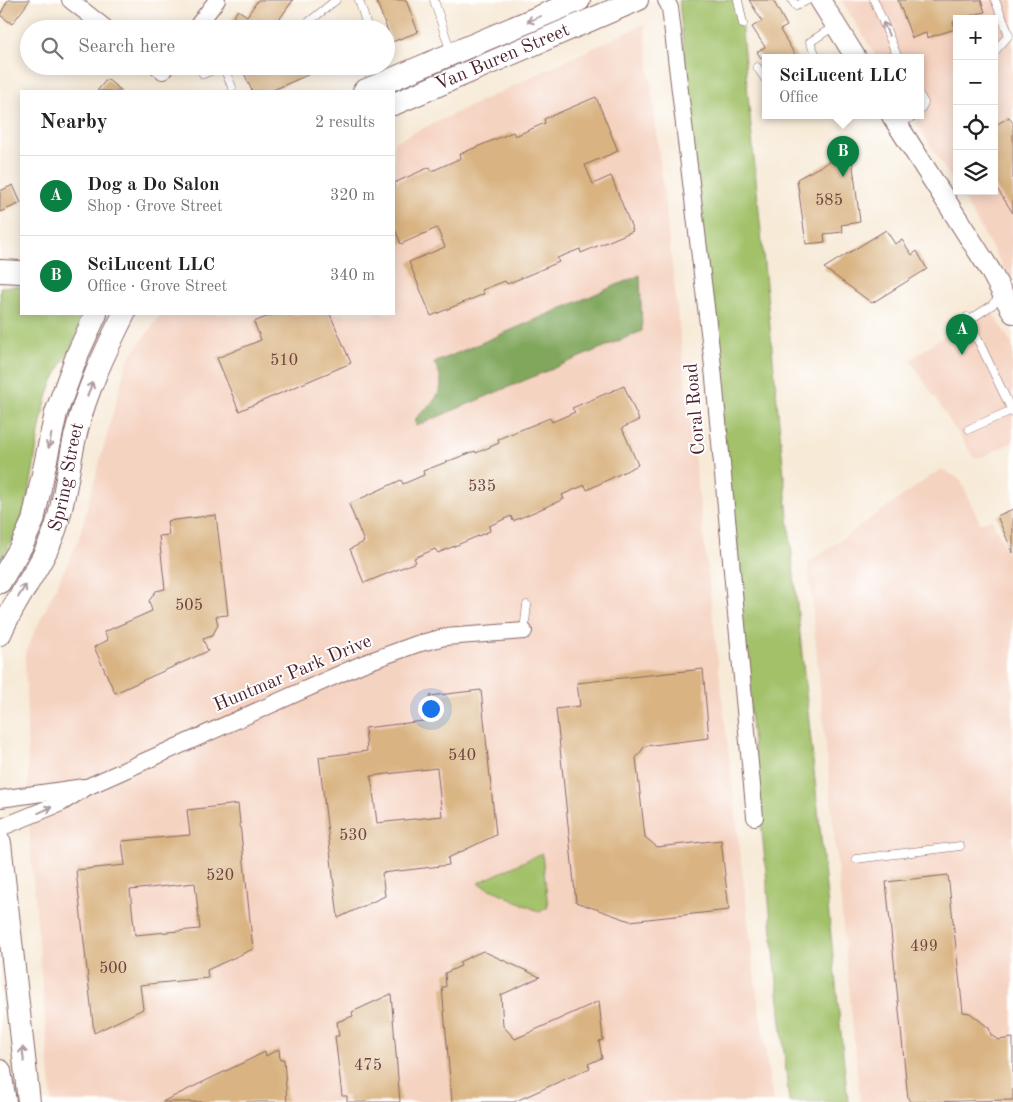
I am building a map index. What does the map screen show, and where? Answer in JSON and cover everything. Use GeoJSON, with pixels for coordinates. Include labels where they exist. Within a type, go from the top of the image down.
{"type":"FeatureCollection","features":[{"type":"Feature","properties":{"kind":"main road","name":"Van Buren Street"},"geometry":{"type":"LineString","coordinates":[[395,103],[457,65],[579,0]]}},
{"type":"Feature","properties":{"kind":"main road","name":"Van Buren Street"},"geometry":{"type":"LineString","coordinates":[[368,90],[457,65],[637,0]]}},
{"type":"Feature","properties":{"kind":"main road"},"geometry":{"type":"LineString","coordinates":[[0,272],[20,272]]}},
{"type":"Feature","properties":{"kind":"main road","name":"Spring Street"},"geometry":{"type":"LineString","coordinates":[[0,582],[34,521],[56,413],[74,362],[96,315]]}},
{"type":"Feature","properties":{"kind":"main road","name":"Spring Street"},"geometry":{"type":"LineString","coordinates":[[1,627],[39,564],[54,532],[62,507],[75,435],[83,406],[99,365],[124,315]]}},
{"type":"Feature","properties":{"kind":"main road"},"geometry":{"type":"LineString","coordinates":[[0,843],[29,1102]]}},
{"type":"Feature","properties":{"kind":"main road"},"geometry":{"type":"LineString","coordinates":[[0,1071],[5,1102]]}},
{"type":"Feature","properties":{"kind":"street"},"geometry":{"type":"LineString","coordinates":[[70,0],[96,20]]}},
{"type":"Feature","properties":{"kind":"street"},"geometry":{"type":"LineString","coordinates":[[202,20],[217,0]]}},
{"type":"Feature","properties":{"kind":"street","name":"Coral Road"},"geometry":{"type":"LineString","coordinates":[[666,0],[670,8],[710,339],[755,817]]}},
{"type":"Feature","properties":{"kind":"street"},"geometry":{"type":"LineString","coordinates":[[820,0],[854,54]]}},
{"type":"Feature","properties":{"kind":"street"},"geometry":{"type":"LineString","coordinates":[[901,119],[990,270],[1008,290],[1013,313]]}},
{"type":"Feature","properties":{"kind":"street","name":"Huntmar Park Drive"},"geometry":{"type":"LineString","coordinates":[[0,828],[12,825],[61,803],[87,787],[362,664],[417,644],[446,637],[524,631]]}},
{"type":"Feature","properties":{"kind":"street","name":"Huntmar Park Drive"},"geometry":{"type":"LineString","coordinates":[[0,799],[87,787]]}},
{"type":"Feature","properties":{"kind":"lane"},"geometry":{"type":"LineString","coordinates":[[311,20],[336,0]]}},
{"type":"Feature","properties":{"kind":"lane"},"geometry":{"type":"LineString","coordinates":[[358,0],[365,20]]}},
{"type":"Feature","properties":{"kind":"lane"},"geometry":{"type":"LineString","coordinates":[[434,0],[457,65]]}},
{"type":"Feature","properties":{"kind":"lane"},"geometry":{"type":"LineString","coordinates":[[738,0],[743,24]]}},
{"type":"Feature","properties":{"kind":"lane"},"geometry":{"type":"LineString","coordinates":[[792,0],[796,6],[808,0]]}},
{"type":"Feature","properties":{"kind":"lane"},"geometry":{"type":"LineString","coordinates":[[874,0],[896,54]]}},
{"type":"Feature","properties":{"kind":"lane"},"geometry":{"type":"LineString","coordinates":[[995,0],[1009,35],[998,47]]}},
{"type":"Feature","properties":{"kind":"lane"},"geometry":{"type":"LineString","coordinates":[[815,54],[810,42],[836,26]]}},
{"type":"Feature","properties":{"kind":"lane"},"geometry":{"type":"LineString","coordinates":[[757,67],[762,74]]}},
{"type":"Feature","properties":{"kind":"lane"},"geometry":{"type":"LineString","coordinates":[[227,75],[232,87]]}},
{"type":"Feature","properties":{"kind":"lane"},"geometry":{"type":"LineString","coordinates":[[969,430],[1012,411],[967,319],[992,304],[1008,290]]}},
{"type":"Feature","properties":{"kind":"lane"},"geometry":{"type":"LineString","coordinates":[[524,631],[527,605]]}},
{"type":"Feature","properties":{"kind":"lane"},"geometry":{"type":"LineString","coordinates":[[856,858],[960,846]]}},
{"type":"Feature","properties":{"kind":"shaded area"},"geometry":{"type":"Polygon","coordinates":[[[841,0],[1013,0],[1013,284],[961,195],[998,195],[998,15],[953,15],[953,182],[914,119],[924,119],[924,54],[875,54],[841,0]]]}},
{"type":"Feature","properties":{"kind":"shaded area"},"geometry":{"type":"Polygon","coordinates":[[[644,24],[755,979],[773,1102],[52,1102],[30,842],[25,652],[78,541],[127,361],[160,315],[395,315],[395,142],[644,24]]]}},
{"type":"Feature","properties":{"kind":"shaded area"},"geometry":{"type":"Polygon","coordinates":[[[988,305],[1013,346],[1013,442],[984,456],[974,458],[910,360],[988,305]]]}},
{"type":"Feature","properties":{"kind":"shaded area"},"geometry":{"type":"Polygon","coordinates":[[[941,469],[960,479],[980,523],[992,519],[1013,564],[1013,1102],[860,1102],[808,563],[941,469]]]}},
{"type":"Feature","properties":{"kind":"green space"},"geometry":{"type":"Polygon","coordinates":[[[679,0],[739,0],[788,517],[848,1102],[789,1102],[679,0]]]}},
{"type":"Feature","properties":{"kind":"green space"},"geometry":{"type":"Polygon","coordinates":[[[640,275],[642,331],[416,426],[416,418],[434,400],[441,388],[439,372],[434,363],[640,275]]]}},
{"type":"Feature","properties":{"kind":"green space"},"geometry":{"type":"Polygon","coordinates":[[[20,286],[20,315],[80,315],[80,322],[50,388],[43,411],[28,497],[22,518],[13,539],[0,560],[0,287],[20,286]]]}},
{"type":"Feature","properties":{"kind":"green space"},"geometry":{"type":"Polygon","coordinates":[[[542,853],[548,907],[540,912],[478,883],[542,853]]]}},
{"type":"Feature","properties":{"kind":"building"},"geometry":{"type":"Polygon","coordinates":[[[8,0],[30,0],[12,24],[0,15],[8,0]]]}},
{"type":"Feature","properties":{"kind":"building"},"geometry":{"type":"Polygon","coordinates":[[[258,0],[293,0],[279,20],[267,18],[266,20],[232,20],[238,10],[247,16],[258,0]]]}},
{"type":"Feature","properties":{"kind":"building"},"geometry":{"type":"Polygon","coordinates":[[[376,0],[406,0],[418,32],[395,41],[395,20],[384,20],[376,0]]]}},
{"type":"Feature","properties":{"kind":"building"},"geometry":{"type":"Polygon","coordinates":[[[749,0],[773,0],[787,26],[780,30],[795,54],[762,54],[761,58],[757,52],[765,47],[752,27],[762,21],[749,0]]]}},
{"type":"Feature","properties":{"kind":"building"},"geometry":{"type":"Polygon","coordinates":[[[898,0],[981,0],[985,12],[973,15],[953,15],[953,30],[927,38],[926,33],[912,38],[898,0]]]}},
{"type":"Feature","properties":{"kind":"building"},"geometry":{"type":"Polygon","coordinates":[[[245,75],[307,75],[273,90],[252,90],[245,75]]]}},
{"type":"Feature","properties":{"kind":"building"},"geometry":{"type":"Polygon","coordinates":[[[107,79],[121,90],[98,90],[107,79]]]}},
{"type":"Feature","properties":{"kind":"building"},"geometry":{"type":"Polygon","coordinates":[[[596,97],[618,151],[585,165],[593,184],[611,176],[633,231],[581,253],[580,249],[557,258],[559,262],[507,284],[505,281],[482,290],[484,294],[431,316],[409,262],[445,247],[437,228],[401,244],[395,229],[395,183],[430,167],[432,171],[461,158],[460,154],[513,132],[515,136],[545,123],[544,119],[596,97]]]}},
{"type":"Feature","properties":{"kind":"building"},"geometry":{"type":"Polygon","coordinates":[[[1009,117],[1013,123],[1013,213],[998,190],[998,124],[1009,117]]]}},
{"type":"Feature","properties":{"kind":"building"},"geometry":{"type":"Polygon","coordinates":[[[851,150],[860,222],[841,225],[843,232],[824,234],[825,242],[806,244],[797,179],[851,150]]]}},
{"type":"Feature","properties":{"kind":"building"},"geometry":{"type":"Polygon","coordinates":[[[13,185],[20,203],[0,212],[0,191],[13,185]]]}},
{"type":"Feature","properties":{"kind":"building"},"geometry":{"type":"Polygon","coordinates":[[[886,230],[895,244],[902,240],[912,255],[917,251],[927,269],[872,303],[824,268],[886,230]]]}},
{"type":"Feature","properties":{"kind":"building"},"geometry":{"type":"Polygon","coordinates":[[[272,315],[330,315],[351,363],[239,411],[217,358],[261,340],[254,322],[272,315]]]}},
{"type":"Feature","properties":{"kind":"building"},"geometry":{"type":"Polygon","coordinates":[[[624,386],[639,420],[622,428],[638,465],[587,490],[585,485],[562,495],[564,499],[513,521],[511,516],[489,526],[490,531],[438,553],[435,549],[414,558],[416,562],[364,583],[350,549],[364,542],[349,504],[401,480],[403,484],[424,475],[423,471],[499,443],[498,439],[550,418],[552,422],[575,412],[572,408],[624,386]]]}},
{"type":"Feature","properties":{"kind":"building"},"geometry":{"type":"Polygon","coordinates":[[[1013,509],[1013,553],[997,516],[1013,509]]]}},
{"type":"Feature","properties":{"kind":"building"},"geometry":{"type":"Polygon","coordinates":[[[216,515],[228,615],[216,616],[218,625],[212,636],[203,639],[208,651],[115,693],[94,647],[108,640],[104,632],[152,611],[149,601],[156,591],[165,589],[159,536],[169,535],[167,521],[216,515]]]}},
{"type":"Feature","properties":{"kind":"building"},"geometry":{"type":"Polygon","coordinates":[[[703,669],[709,738],[645,746],[636,758],[645,837],[657,847],[721,840],[729,910],[630,921],[576,902],[556,709],[580,706],[577,683],[703,669]]]}},
{"type":"Feature","properties":{"kind":"building"},"geometry":{"type":"Polygon","coordinates":[[[481,690],[496,835],[448,858],[449,865],[382,873],[385,896],[338,918],[319,757],[367,751],[365,728],[432,720],[430,696],[481,690]],[[437,768],[371,776],[377,823],[442,816],[437,768]]]}},
{"type":"Feature","properties":{"kind":"building"},"geometry":{"type":"Polygon","coordinates":[[[238,804],[253,949],[207,970],[208,978],[140,985],[143,1009],[94,1033],[76,870],[125,865],[122,841],[190,835],[187,810],[238,804]],[[195,883],[130,890],[135,935],[200,929],[195,883]]]}},
{"type":"Feature","properties":{"kind":"building"},"geometry":{"type":"Polygon","coordinates":[[[948,875],[963,1012],[970,1013],[989,1028],[991,1035],[998,1040],[1013,1038],[1013,1100],[911,1102],[908,1099],[886,882],[948,875]]]}},
{"type":"Feature","properties":{"kind":"building"},"geometry":{"type":"Polygon","coordinates":[[[483,951],[540,977],[501,995],[503,1026],[515,1039],[599,1001],[603,1040],[599,1041],[602,1058],[588,1064],[590,1068],[514,1102],[452,1102],[442,987],[446,987],[445,973],[461,966],[459,962],[483,951]]]}},
{"type":"Feature","properties":{"kind":"building"},"geometry":{"type":"Polygon","coordinates":[[[391,994],[400,1102],[347,1102],[347,1096],[342,1096],[335,1036],[339,1036],[337,1022],[353,1016],[352,1012],[391,994]]]}},
{"type":"Feature","properties":{"kind":"building"},"geometry":{"type":"Polygon","coordinates":[[[279,1049],[280,1060],[284,1059],[287,1102],[162,1102],[265,1052],[266,1056],[279,1049]]]}},
{"type":"Feature","properties":{"kind":"place","name":"SciLucent LLC"},"geometry":{"type":"Point","coordinates":[843,177]}},
{"type":"Feature","properties":{"kind":"place","name":"Dog a Do Salon"},"geometry":{"type":"Point","coordinates":[962,355]}}]}
